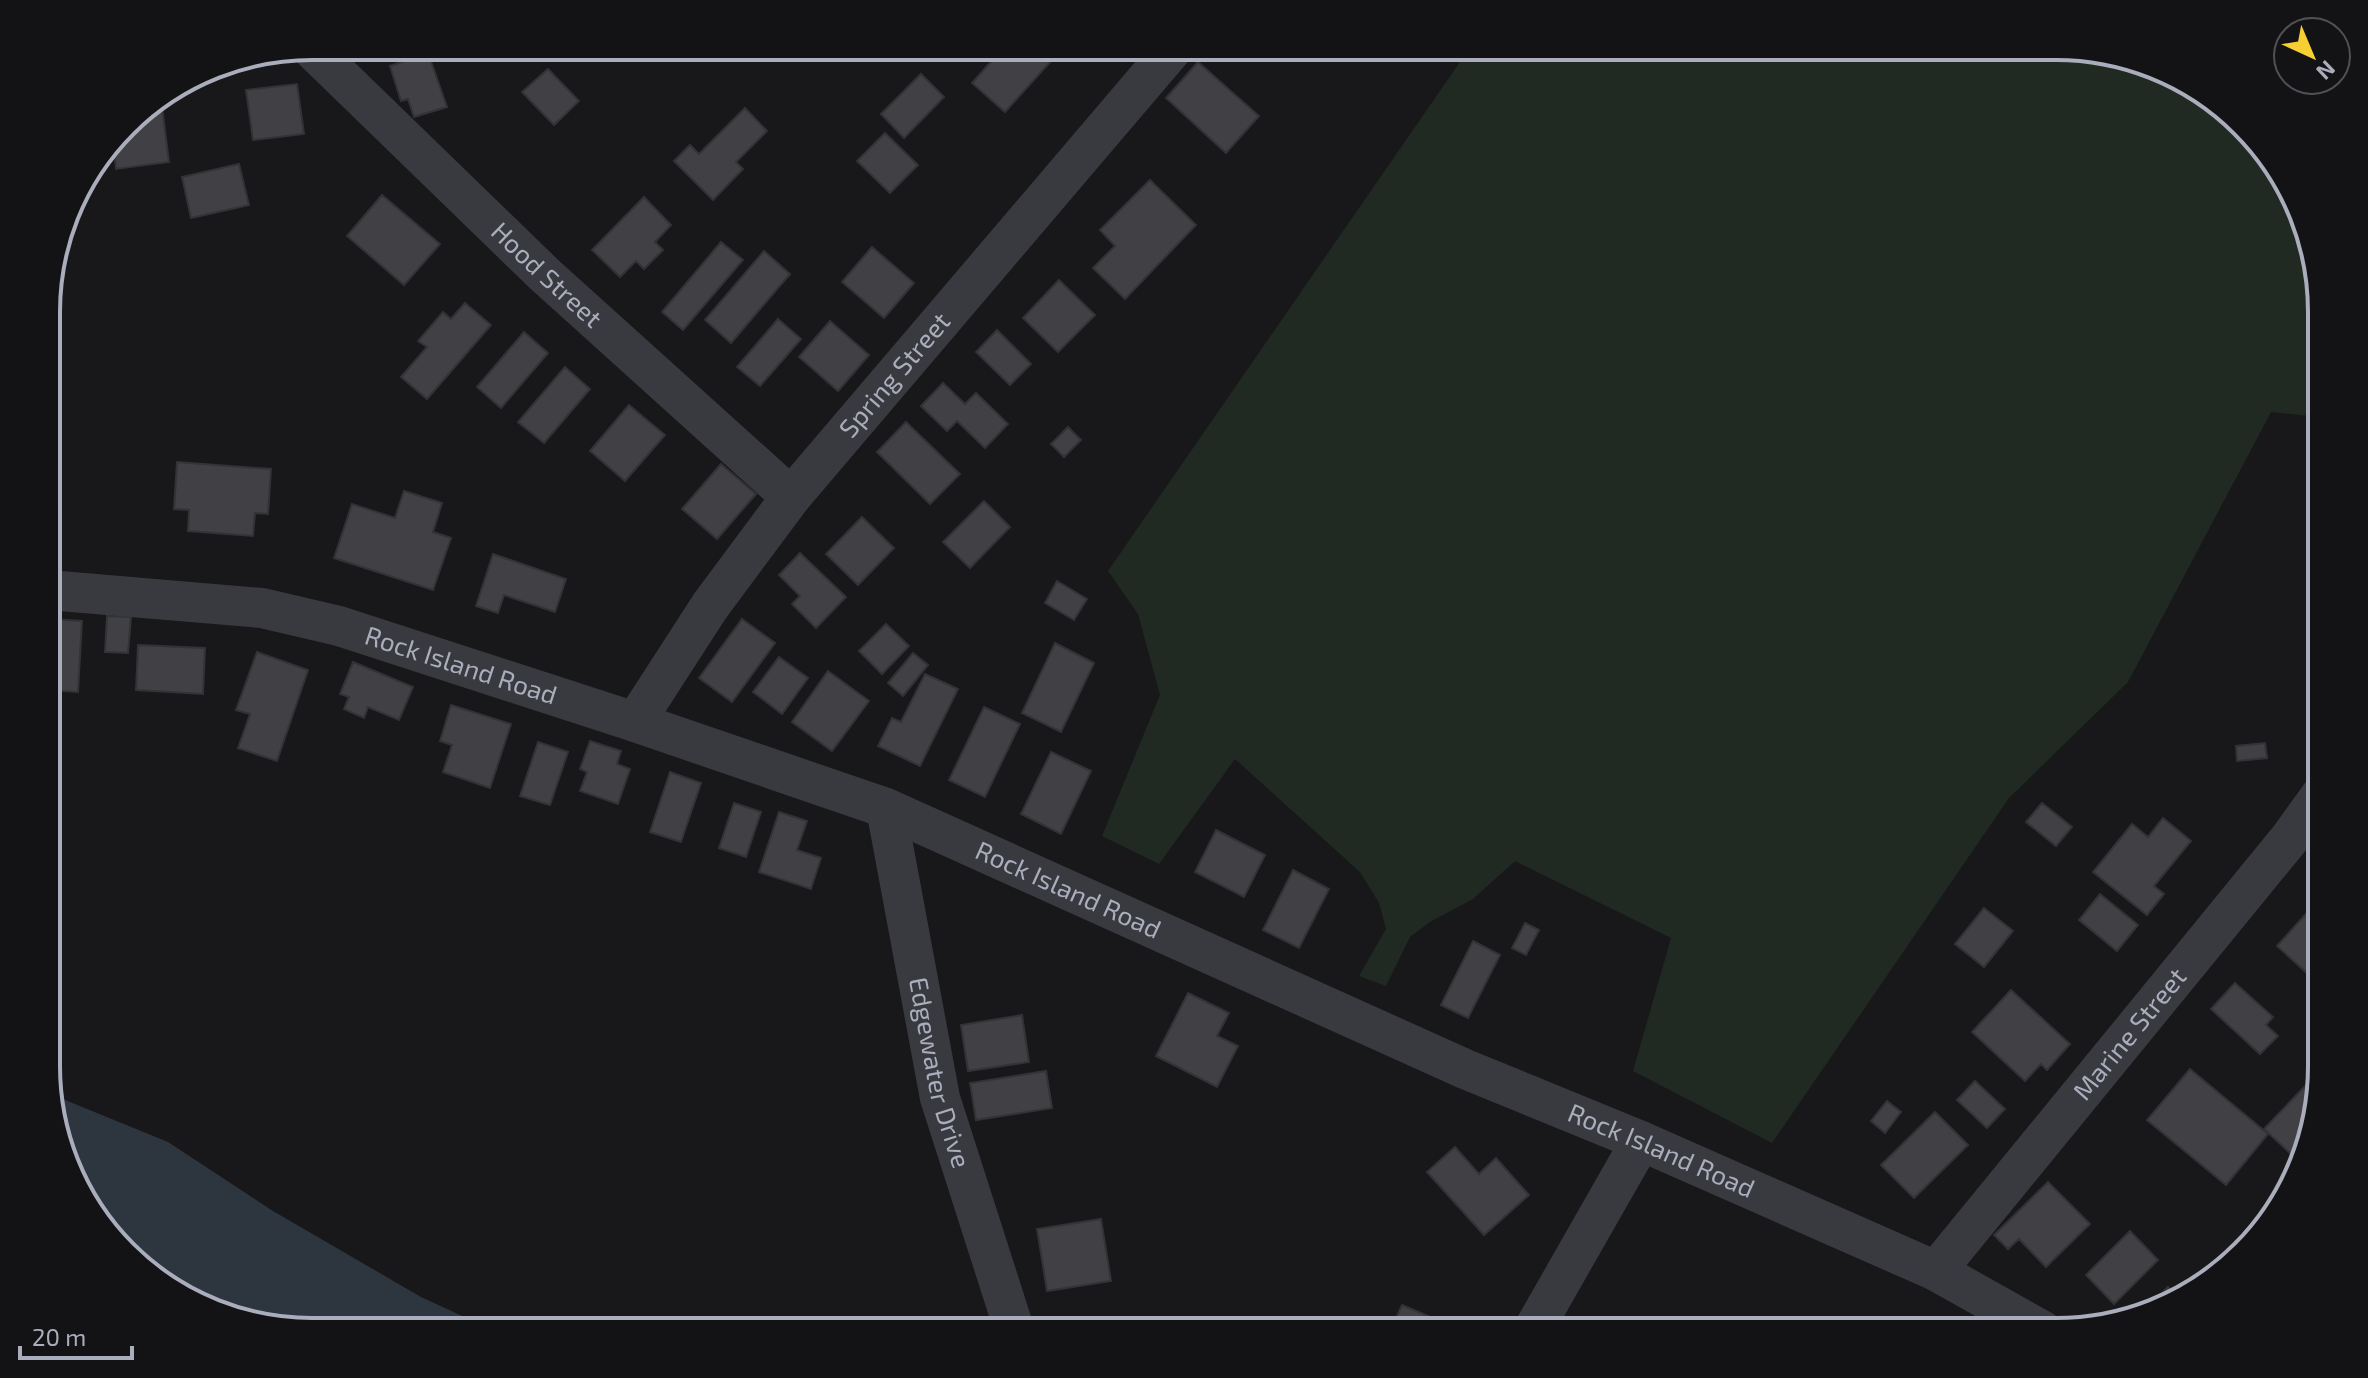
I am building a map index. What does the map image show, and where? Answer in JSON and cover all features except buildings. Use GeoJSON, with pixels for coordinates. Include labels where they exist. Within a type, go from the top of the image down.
{"type":"FeatureCollection","features":[{"type":"Feature","properties":{"kind":"street","name":"Hood Street"},"geometry":{"type":"LineString","coordinates":[[323,60],[544,274],[791,497]]}},
{"type":"Feature","properties":{"kind":"street","name":"Spring Street"},"geometry":{"type":"LineString","coordinates":[[635,722],[710,606],[791,497],[1163,60]]}},
{"type":"Feature","properties":{"kind":"street","name":"Rock Island Road"},"geometry":{"type":"LineString","coordinates":[[60,591],[262,608],[339,626],[886,808],[1465,1069],[1641,1141],[1936,1271],[2018,1317]]}},
{"type":"Feature","properties":{"kind":"street","name":"Edgewater Drive"},"geometry":{"type":"LineString","coordinates":[[886,808],[940,1098],[1010,1318]]}},
{"type":"Feature","properties":{"kind":"street","name":"Marine Street"},"geometry":{"type":"LineString","coordinates":[[1936,1271],[2307,814]]}},
{"type":"Feature","properties":{"kind":"street"},"geometry":{"type":"LineString","coordinates":[[1540,1317],[1641,1141]]}},
{"type":"Feature","properties":{"kind":"shaded area"},"geometry":{"type":"Polygon","coordinates":[[[1461,60],[2089,62],[2153,79],[2210,112],[2246,146],[2266,172],[2295,231],[2307,295],[2307,416],[2271,412],[2128,682],[2009,798],[1772,1143],[1633,1071],[1671,938],[1515,861],[1473,899],[1430,922],[1410,937],[1386,986],[1359,976],[1386,929],[1379,903],[1360,872],[1235,759],[1159,864],[1102,836],[1160,695],[1138,614],[1108,571],[1461,60]]]}},
{"type":"Feature","properties":{"kind":"shaded area"},"geometry":{"type":"Polygon","coordinates":[[[62,1099],[168,1142],[273,1211],[421,1297],[466,1318],[279,1316],[215,1299],[186,1284],[158,1266],[134,1244],[102,1206],[79,1163],[62,1099]]]}}]}
